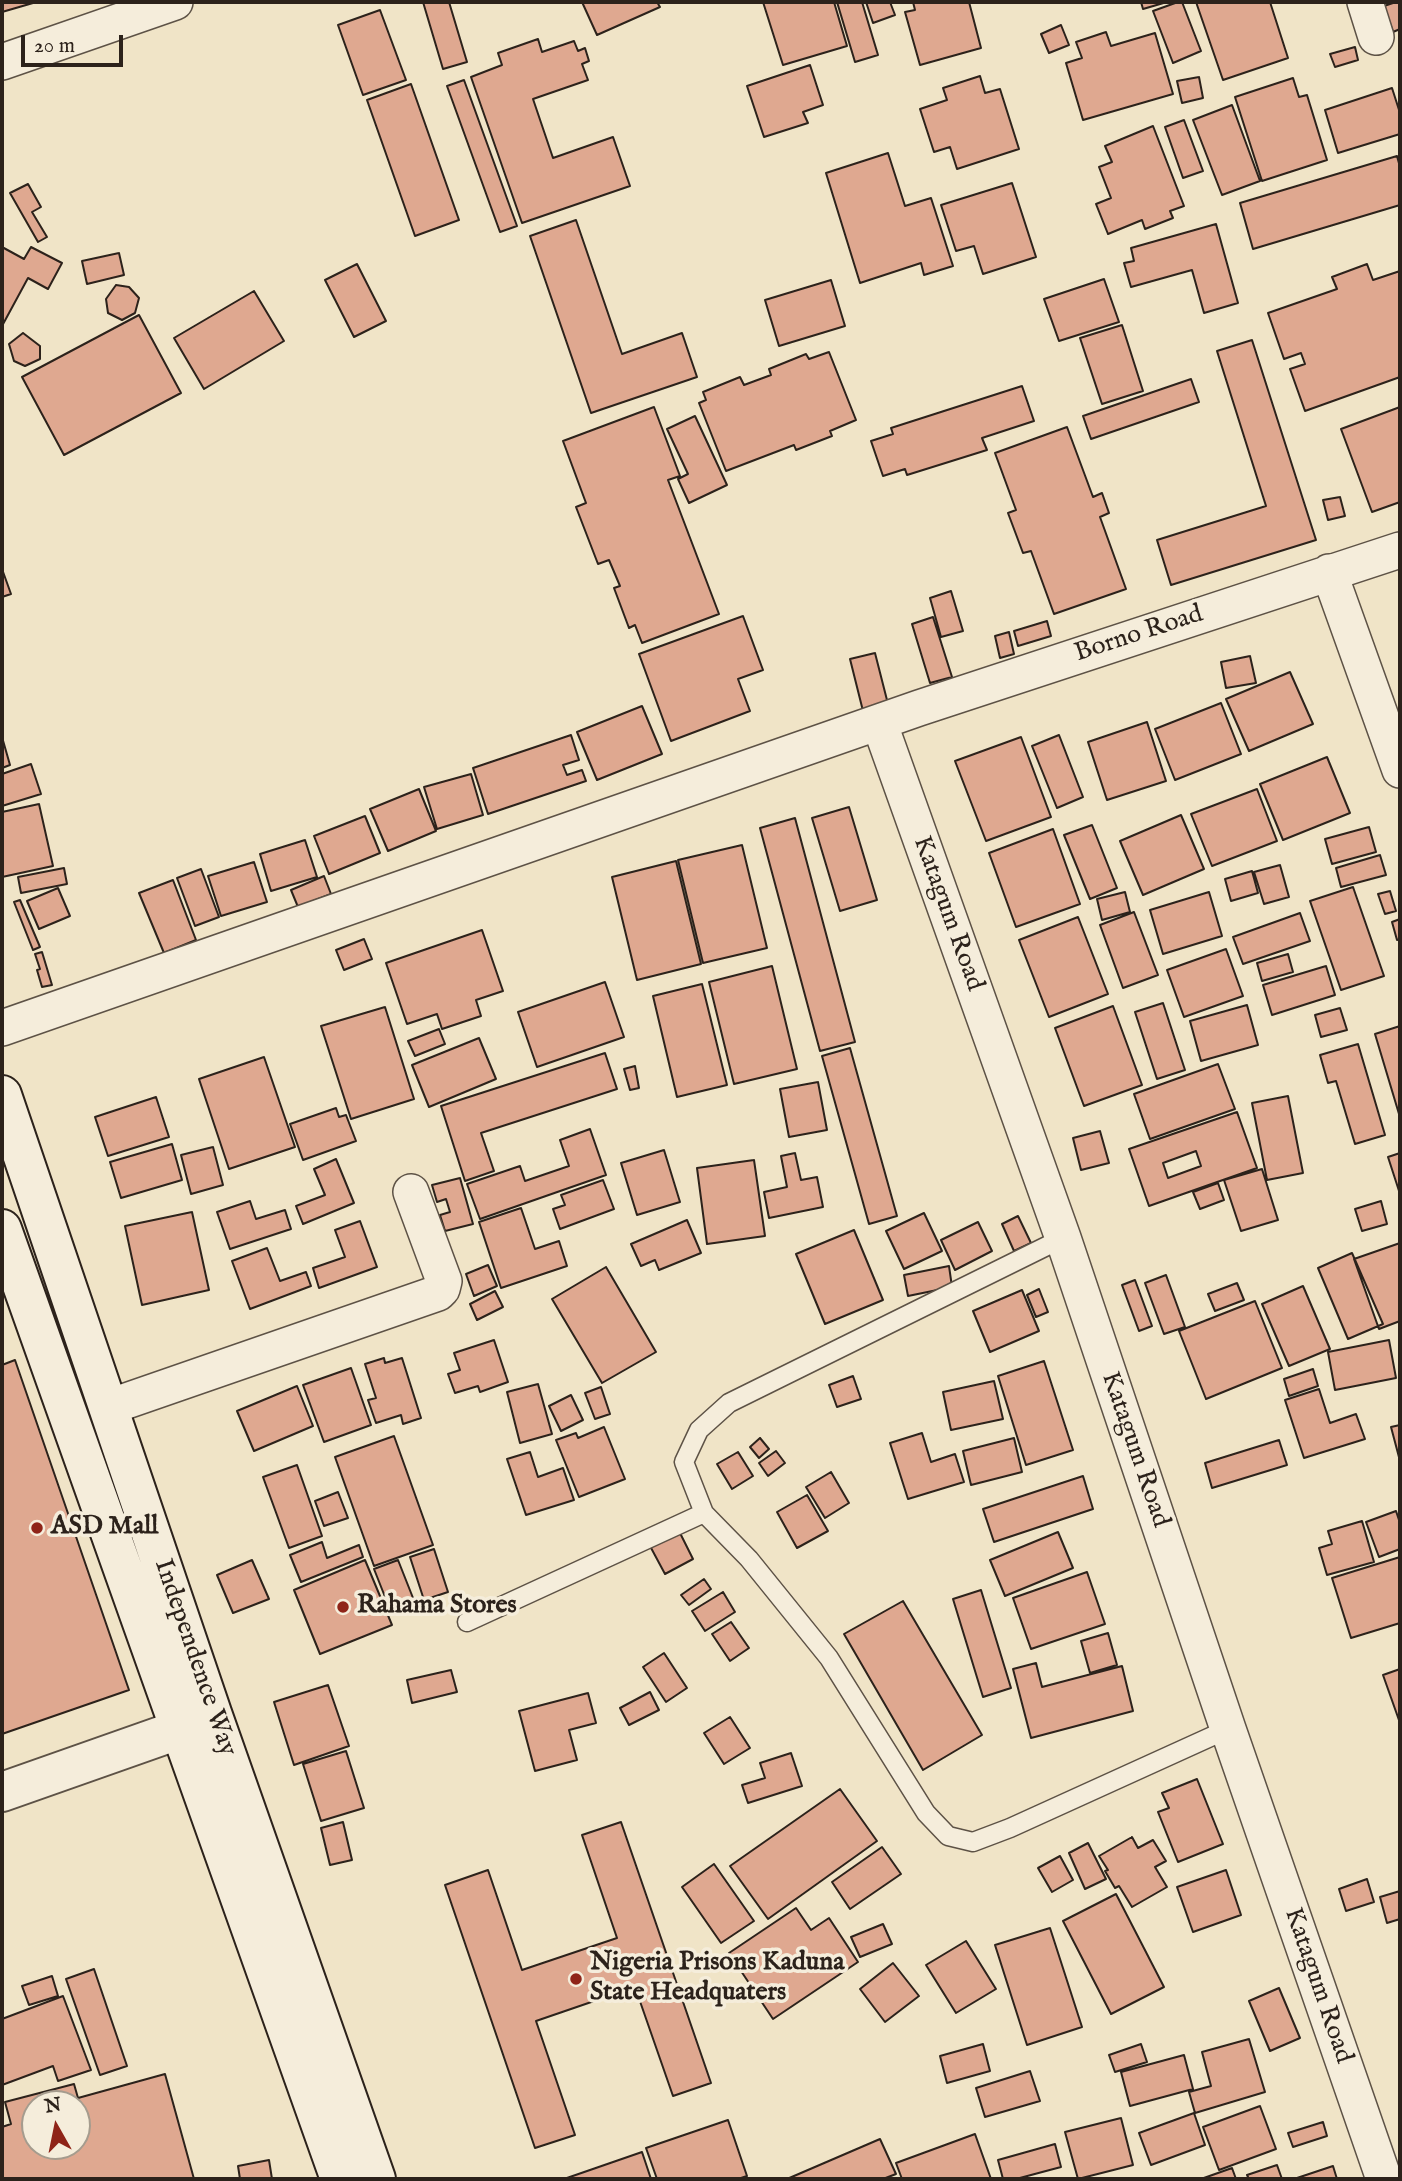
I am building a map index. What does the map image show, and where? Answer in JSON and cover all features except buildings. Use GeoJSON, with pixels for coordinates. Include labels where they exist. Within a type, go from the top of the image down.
{"type":"FeatureCollection","features":[{"type":"Feature","properties":{"kind":"main road","name":"Independence Way"},"geometry":{"type":"LineString","coordinates":[[2,1095],[212,1713],[376,2179]]}},
{"type":"Feature","properties":{"kind":"main road","name":"Independence Way"},"geometry":{"type":"LineString","coordinates":[[2,1229],[178,1730],[340,2179]]}},
{"type":"Feature","properties":{"kind":"main road"},"geometry":{"type":"LineString","coordinates":[[2,1792],[178,1730]]}},
{"type":"Feature","properties":{"kind":"street"},"geometry":{"type":"LineString","coordinates":[[2,62],[175,2]]}},
{"type":"Feature","properties":{"kind":"street"},"geometry":{"type":"LineString","coordinates":[[1365,2],[1376,37]]}},
{"type":"Feature","properties":{"kind":"street","name":"Borno Road"},"geometry":{"type":"LineString","coordinates":[[2,1028],[879,722],[1400,550]]}},
{"type":"Feature","properties":{"kind":"street"},"geometry":{"type":"LineString","coordinates":[[1329,572],[1400,770]]}},
{"type":"Feature","properties":{"kind":"street","name":"Katagum Road"},"geometry":{"type":"LineString","coordinates":[[879,722],[1063,1238],[1228,1729],[1384,2179]]}},
{"type":"Feature","properties":{"kind":"street"},"geometry":{"type":"LineString","coordinates":[[109,1407],[438,1293],[443,1289],[444,1281],[411,1192]]}},
{"type":"Feature","properties":{"kind":"lane"},"geometry":{"type":"LineString","coordinates":[[1063,1238],[729,1403],[699,1430],[684,1462],[704,1513],[749,1559],[829,1658],[926,1812],[948,1836],[973,1842],[1228,1729]]}},
{"type":"Feature","properties":{"kind":"lane"},"geometry":{"type":"LineString","coordinates":[[467,1622],[704,1513]]}},
{"type":"Feature","properties":{"kind":"place","name":"ASD Mall"},"geometry":{"type":"Point","coordinates":[37,1528]}},
{"type":"Feature","properties":{"kind":"place","name":"Rahama Stores"},"geometry":{"type":"Point","coordinates":[343,1607]}},
{"type":"Feature","properties":{"kind":"place","name":"Nigeria Prisons Kaduna State Headquaters"},"geometry":{"type":"Point","coordinates":[576,1979]}}]}
